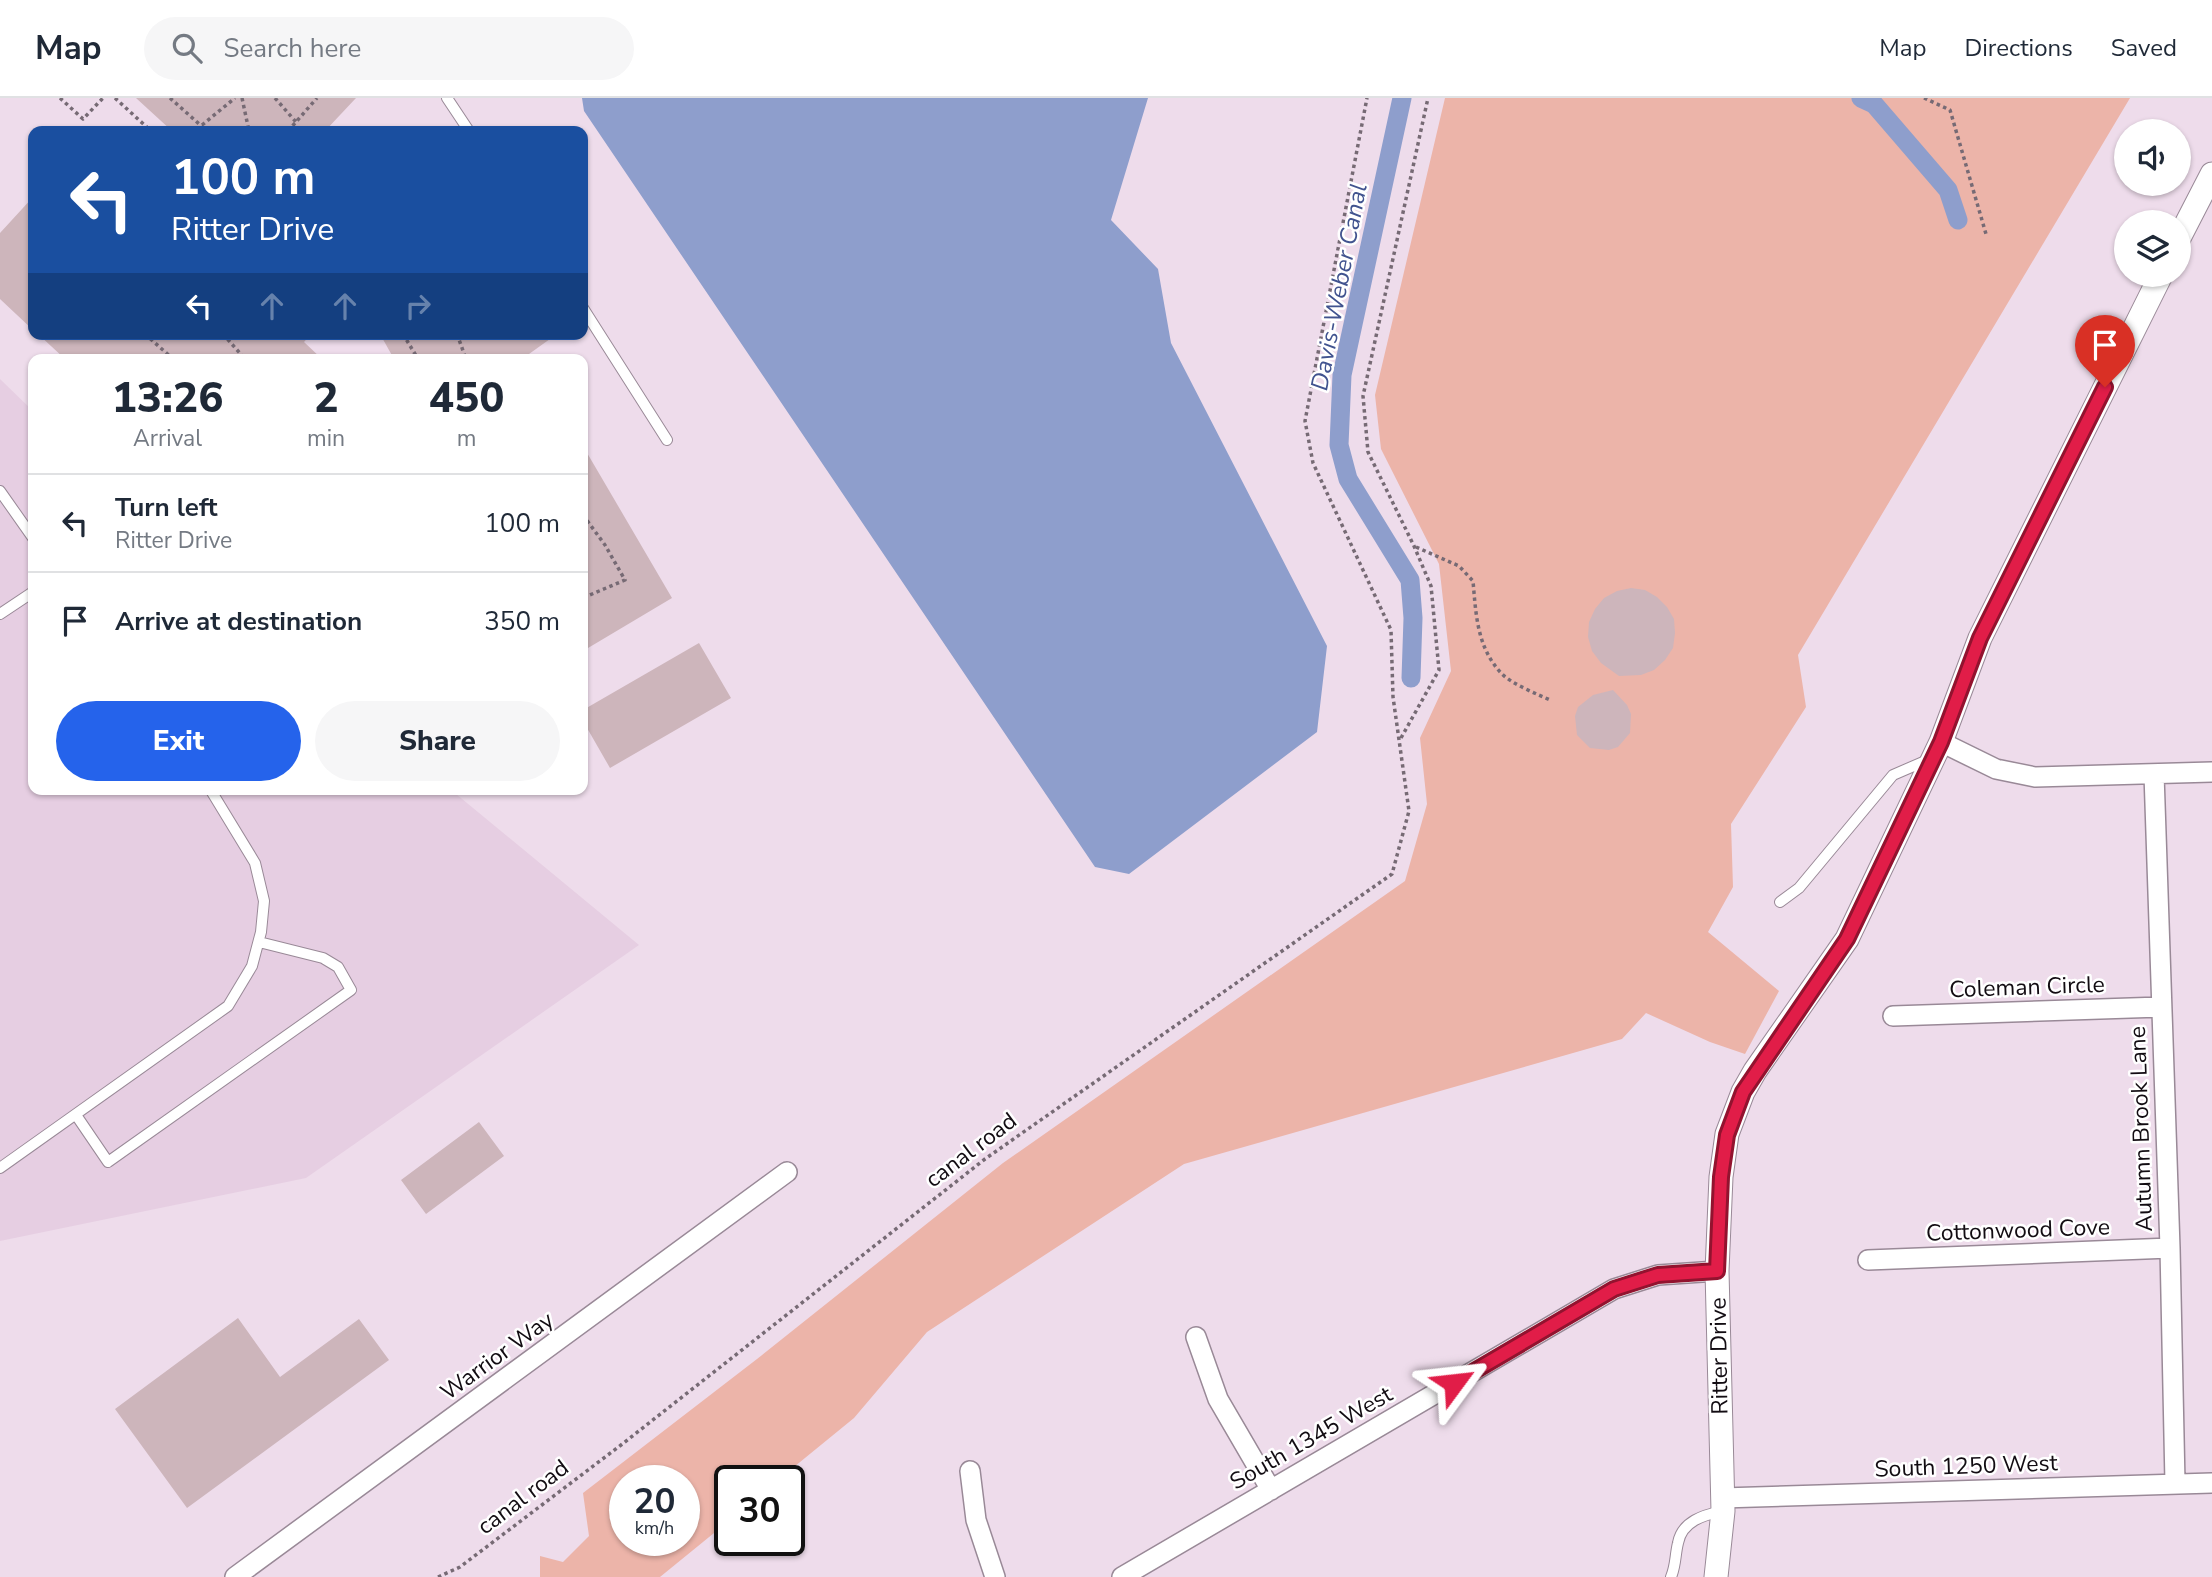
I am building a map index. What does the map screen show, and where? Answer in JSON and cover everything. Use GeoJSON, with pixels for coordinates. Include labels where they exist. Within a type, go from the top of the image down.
{"type":"FeatureCollection","features":[{"type":"Feature","properties":{"kind":"street"},"geometry":{"type":"LineString","coordinates":[[2191,215],[2212,174]]}},
{"type":"Feature","properties":{"kind":"street","name":"Ritter Drive"},"geometry":{"type":"LineString","coordinates":[[1716,1577],[1723,1504],[1717,1271],[1721,1177],[1727,1135],[1743,1092],[1847,939],[1937,750],[1980,638],[2155,287]]}},
{"type":"Feature","properties":{"kind":"street"},"geometry":{"type":"LineString","coordinates":[[1937,750],[1996,769],[2035,777],[2212,772]]}},
{"type":"Feature","properties":{"kind":"street","name":"Autumn Brook Lane"},"geometry":{"type":"LineString","coordinates":[[2154,774],[2175,1483]]}},
{"type":"Feature","properties":{"kind":"street","name":"Coleman Circle"},"geometry":{"type":"LineString","coordinates":[[1893,1016],[2161,1007]]}},
{"type":"Feature","properties":{"kind":"street","name":"Warrior Way"},"geometry":{"type":"LineString","coordinates":[[235,1577],[787,1172]]}},
{"type":"Feature","properties":{"kind":"street","name":"Cottonwood Cove"},"geometry":{"type":"LineString","coordinates":[[1868,1260],[2170,1248]]}},
{"type":"Feature","properties":{"kind":"street","name":"South 1345 West"},"geometry":{"type":"LineString","coordinates":[[1122,1577],[1614,1289],[1658,1275],[1717,1271]]}},
{"type":"Feature","properties":{"kind":"street"},"geometry":{"type":"LineString","coordinates":[[1196,1337],[1218,1399],[1271,1490]]}},
{"type":"Feature","properties":{"kind":"street"},"geometry":{"type":"LineString","coordinates":[[970,1471],[976,1520],[995,1577]]}},
{"type":"Feature","properties":{"kind":"street","name":"South 1250 West"},"geometry":{"type":"LineString","coordinates":[[1723,1504],[2212,1483]]}},
{"type":"Feature","properties":{"kind":"lane"},"geometry":{"type":"LineString","coordinates":[[447,98],[466,126]]}},
{"type":"Feature","properties":{"kind":"lane"},"geometry":{"type":"LineString","coordinates":[[588,316],[667,440]]}},
{"type":"Feature","properties":{"kind":"lane"},"geometry":{"type":"LineString","coordinates":[[0,491],[28,531]]}},
{"type":"Feature","properties":{"kind":"lane"},"geometry":{"type":"LineString","coordinates":[[0,614],[28,595]]}},
{"type":"Feature","properties":{"kind":"lane"},"geometry":{"type":"LineString","coordinates":[[1780,902],[1799,888],[1893,775],[1937,750]]}},
{"type":"Feature","properties":{"kind":"lane"},"geometry":{"type":"LineString","coordinates":[[0,1168],[228,1006],[251,965],[259,942],[264,901],[255,863],[214,795]]}},
{"type":"Feature","properties":{"kind":"lane"},"geometry":{"type":"LineString","coordinates":[[76,1115],[108,1162],[351,990],[338,967],[323,958],[259,942]]}},
{"type":"Feature","properties":{"kind":"lane"},"geometry":{"type":"LineString","coordinates":[[1671,1577],[1675,1567],[1678,1539],[1689,1524],[1723,1504]]}},
{"type":"Feature","properties":{"kind":"path"},"geometry":{"type":"LineString","coordinates":[[60,98],[83,120],[103,98]]}},
{"type":"Feature","properties":{"kind":"path"},"geometry":{"type":"LineString","coordinates":[[115,98],[146,126]]}},
{"type":"Feature","properties":{"kind":"path"},"geometry":{"type":"LineString","coordinates":[[170,98],[201,126],[236,98]]}},
{"type":"Feature","properties":{"kind":"path"},"geometry":{"type":"LineString","coordinates":[[242,98],[248,126]]}},
{"type":"Feature","properties":{"kind":"path"},"geometry":{"type":"LineString","coordinates":[[275,98],[296,122]]}},
{"type":"Feature","properties":{"kind":"path"},"geometry":{"type":"LineString","coordinates":[[292,126],[317,98]]}},
{"type":"Feature","properties":{"kind":"path","name":"canal road"},"geometry":{"type":"LineString","coordinates":[[438,1577],[460,1567],[621,1445],[985,1159],[1392,874],[1409,811],[1393,697],[1391,630],[1313,463],[1305,421],[1367,98]]}},
{"type":"Feature","properties":{"kind":"path"},"geometry":{"type":"LineString","coordinates":[[1400,740],[1439,670],[1431,586],[1368,452],[1363,396],[1428,98]]}},
{"type":"Feature","properties":{"kind":"path"},"geometry":{"type":"LineString","coordinates":[[1924,98],[1950,110],[1986,233]]}},
{"type":"Feature","properties":{"kind":"path"},"geometry":{"type":"LineString","coordinates":[[152,340],[167,354]]}},
{"type":"Feature","properties":{"kind":"path"},"geometry":{"type":"LineString","coordinates":[[228,340],[241,354]]}},
{"type":"Feature","properties":{"kind":"path"},"geometry":{"type":"LineString","coordinates":[[588,522],[625,580],[588,595]]}},
{"type":"Feature","properties":{"kind":"path"},"geometry":{"type":"LineString","coordinates":[[1414,546],[1459,566],[1474,581],[1476,622],[1485,648],[1503,676],[1550,700]]}},
{"type":"Feature","properties":{"kind":"shaded area"},"geometry":{"type":"Polygon","coordinates":[[[1445,98],[2130,98],[2117,119],[2114,119],[2114,125],[1798,655],[1806,707],[1731,824],[1733,887],[1708,932],[1779,991],[1745,1054],[1710,1042],[1646,1013],[1622,1039],[1184,1164],[927,1332],[854,1418],[796,1465],[714,1465],[714,1533],[700,1544],[700,1465],[619,1465],[1003,1163],[1405,881],[1427,804],[1420,738],[1451,671],[1439,564],[1381,449],[1375,395],[1445,98]]]}},
{"type":"Feature","properties":{"kind":"shaded area"},"geometry":{"type":"Polygon","coordinates":[[[0,379],[28,406],[28,795],[457,795],[639,945],[306,1178],[0,1241],[0,379]]]}},
{"type":"Feature","properties":{"kind":"shaded area"},"geometry":{"type":"Polygon","coordinates":[[[609,1473],[609,1556],[686,1556],[660,1577],[540,1577],[540,1556],[563,1562],[589,1536],[583,1493],[609,1473]]]}},
{"type":"Feature","properties":{"kind":"water"},"geometry":{"type":"Polygon","coordinates":[[[582,98],[1148,98],[1111,220],[1158,269],[1171,343],[1327,646],[1317,732],[1129,874],[1095,867],[584,111],[582,98]]]}},
{"type":"Feature","properties":{"kind":"building"},"geometry":{"type":"Polygon","coordinates":[[[136,98],[356,98],[330,126],[167,126],[136,98]]]}},
{"type":"Feature","properties":{"kind":"building"},"geometry":{"type":"Polygon","coordinates":[[[28,202],[28,325],[0,299],[0,233],[28,202]]]}},
{"type":"Feature","properties":{"kind":"building"},"geometry":{"type":"Polygon","coordinates":[[[44,340],[306,340],[304,342],[317,354],[60,354],[44,340]]]}},
{"type":"Feature","properties":{"kind":"building"},"geometry":{"type":"Polygon","coordinates":[[[383,340],[549,340],[529,354],[391,354],[383,340]]]}},
{"type":"Feature","properties":{"kind":"building"},"geometry":{"type":"Polygon","coordinates":[[[588,455],[672,598],[588,648],[588,455]]]}},
{"type":"Feature","properties":{"kind":"building"},"geometry":{"type":"Polygon","coordinates":[[[1631,588],[1645,590],[1667,607],[1674,619],[1673,648],[1654,670],[1641,675],[1619,676],[1601,663],[1592,651],[1588,637],[1589,622],[1604,598],[1631,588]]]}},
{"type":"Feature","properties":{"kind":"building"},"geometry":{"type":"Polygon","coordinates":[[[699,643],[731,698],[610,768],[588,730],[588,707],[699,643]]]}},
{"type":"Feature","properties":{"kind":"building"},"geometry":{"type":"Polygon","coordinates":[[[1613,690],[1627,705],[1631,714],[1630,733],[1618,747],[1609,750],[1590,748],[1577,735],[1575,716],[1578,707],[1593,695],[1613,690]]]}},
{"type":"Feature","properties":{"kind":"building"},"geometry":{"type":"Polygon","coordinates":[[[479,1122],[504,1156],[426,1214],[401,1180],[479,1122]]]}},
{"type":"Feature","properties":{"kind":"building"},"geometry":{"type":"Polygon","coordinates":[[[238,1318],[280,1377],[359,1319],[389,1360],[187,1508],[115,1409],[238,1318]]]}},
{"type":"Feature","properties":{"kind":"waterway","name":"Davis-Weber Canal"},"geometry":{"type":"LineString","coordinates":[[1402,98],[1342,375],[1339,445],[1348,479],[1410,580],[1413,618],[1411,678]]}},
{"type":"Feature","properties":{"kind":"waterway"},"geometry":{"type":"LineString","coordinates":[[1861,98],[1874,104],[1948,190],[1958,220]]}},
{"type":"Feature","properties":{"kind":"route"},"geometry":{"type":"LineString","coordinates":[[1454,1383],[1614,1289],[1658,1275],[1717,1271],[1721,1177],[1727,1135],[1743,1092],[1847,939],[1880,875],[1941,742],[1980,638],[2105,387]]}}]}
